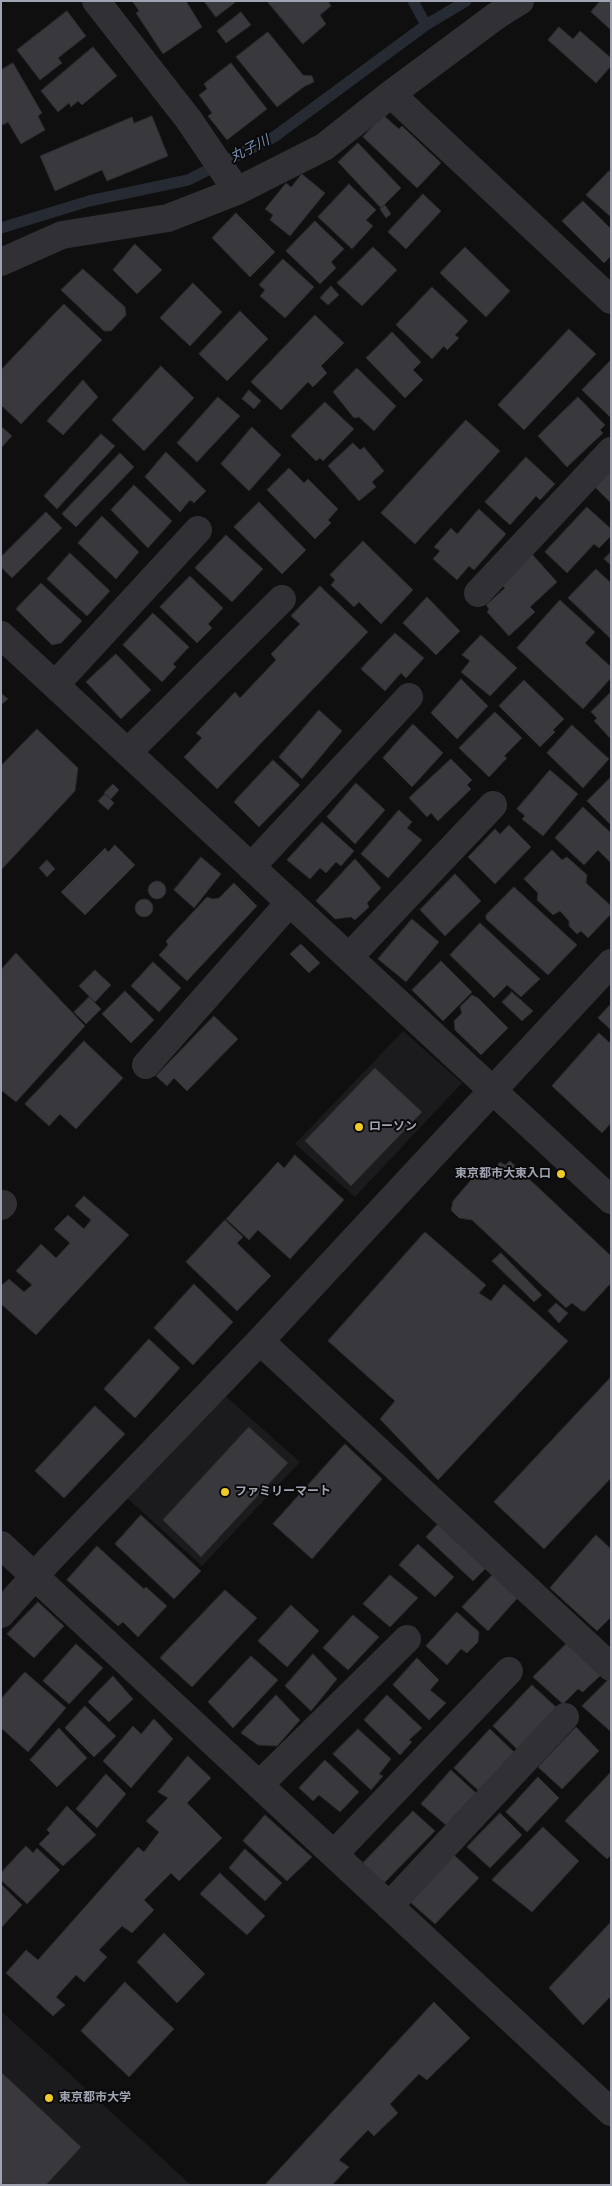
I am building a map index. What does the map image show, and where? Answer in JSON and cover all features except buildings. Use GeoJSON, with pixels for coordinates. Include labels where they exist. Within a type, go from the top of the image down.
{"type":"FeatureCollection","features":[{"type":"Feature","properties":{"kind":"street"},"geometry":{"type":"LineString","coordinates":[[96,1],[189,120],[237,191]]}},
{"type":"Feature","properties":{"kind":"street"},"geometry":{"type":"LineString","coordinates":[[1,262],[62,235],[168,218],[237,191],[324,147],[391,94],[496,16],[520,1]]}},
{"type":"Feature","properties":{"kind":"street"},"geometry":{"type":"LineString","coordinates":[[391,94],[608,293]]}},
{"type":"Feature","properties":{"kind":"street"},"geometry":{"type":"LineString","coordinates":[[478,593],[611,451]]}},
{"type":"Feature","properties":{"kind":"street"},"geometry":{"type":"LineString","coordinates":[[55,685],[198,530]]}},
{"type":"Feature","properties":{"kind":"street"},"geometry":{"type":"LineString","coordinates":[[128,752],[282,599]]}},
{"type":"Feature","properties":{"kind":"street"},"geometry":{"type":"LineString","coordinates":[[1,635],[611,1200]]}},
{"type":"Feature","properties":{"kind":"street"},"geometry":{"type":"LineString","coordinates":[[251,867],[408,697]]}},
{"type":"Feature","properties":{"kind":"street"},"geometry":{"type":"LineString","coordinates":[[349,957],[493,804]]}},
{"type":"Feature","properties":{"kind":"street"},"geometry":{"type":"LineString","coordinates":[[146,1065],[290,902]]}},
{"type":"Feature","properties":{"kind":"street"},"geometry":{"type":"LineString","coordinates":[[1,1614],[260,1341],[611,963]]}},
{"type":"Feature","properties":{"kind":"street"},"geometry":{"type":"LineString","coordinates":[[260,1341],[611,1667]]}},
{"type":"Feature","properties":{"kind":"street"},"geometry":{"type":"LineString","coordinates":[[1,1545],[611,2112]]}},
{"type":"Feature","properties":{"kind":"street"},"geometry":{"type":"LineString","coordinates":[[260,1785],[407,1639]]}},
{"type":"Feature","properties":{"kind":"street"},"geometry":{"type":"LineString","coordinates":[[334,1854],[509,1671]]}},
{"type":"Feature","properties":{"kind":"street"},"geometry":{"type":"LineString","coordinates":[[389,1906],[565,1717]]}},
{"type":"Feature","properties":{"kind":"shaded area"},"geometry":{"type":"Polygon","coordinates":[[[403,1031],[462,1083],[355,1197],[295,1144],[403,1031]]]}},
{"type":"Feature","properties":{"kind":"shaded area"},"geometry":{"type":"Polygon","coordinates":[[[222,1393],[300,1462],[202,1566],[126,1497],[222,1393]]]}},
{"type":"Feature","properties":{"kind":"shaded area","name":"東京都市大学"},"geometry":{"type":"Polygon","coordinates":[[[1,2011],[191,2185],[1,2185],[1,2011]]]}},
{"type":"Feature","properties":{"kind":"waterway"},"geometry":{"type":"LineString","coordinates":[[413,1],[426,25]]}},
{"type":"Feature","properties":{"kind":"waterway","name":"丸子川"},"geometry":{"type":"LineString","coordinates":[[1,228],[89,201],[188,180],[274,137],[426,25],[466,1]]}},
{"type":"Feature","properties":{"kind":"place","name":"ローソン"},"geometry":{"type":"Point","coordinates":[359,1127]}},
{"type":"Feature","properties":{"kind":"place","name":"東京都市大東入口"},"geometry":{"type":"Point","coordinates":[561,1174]}},
{"type":"Feature","properties":{"kind":"place","name":"ファミリーマート"},"geometry":{"type":"Point","coordinates":[225,1492]}},
{"type":"Feature","properties":{"kind":"place","name":"東京都市大学"},"geometry":{"type":"Point","coordinates":[49,2098]}}]}
